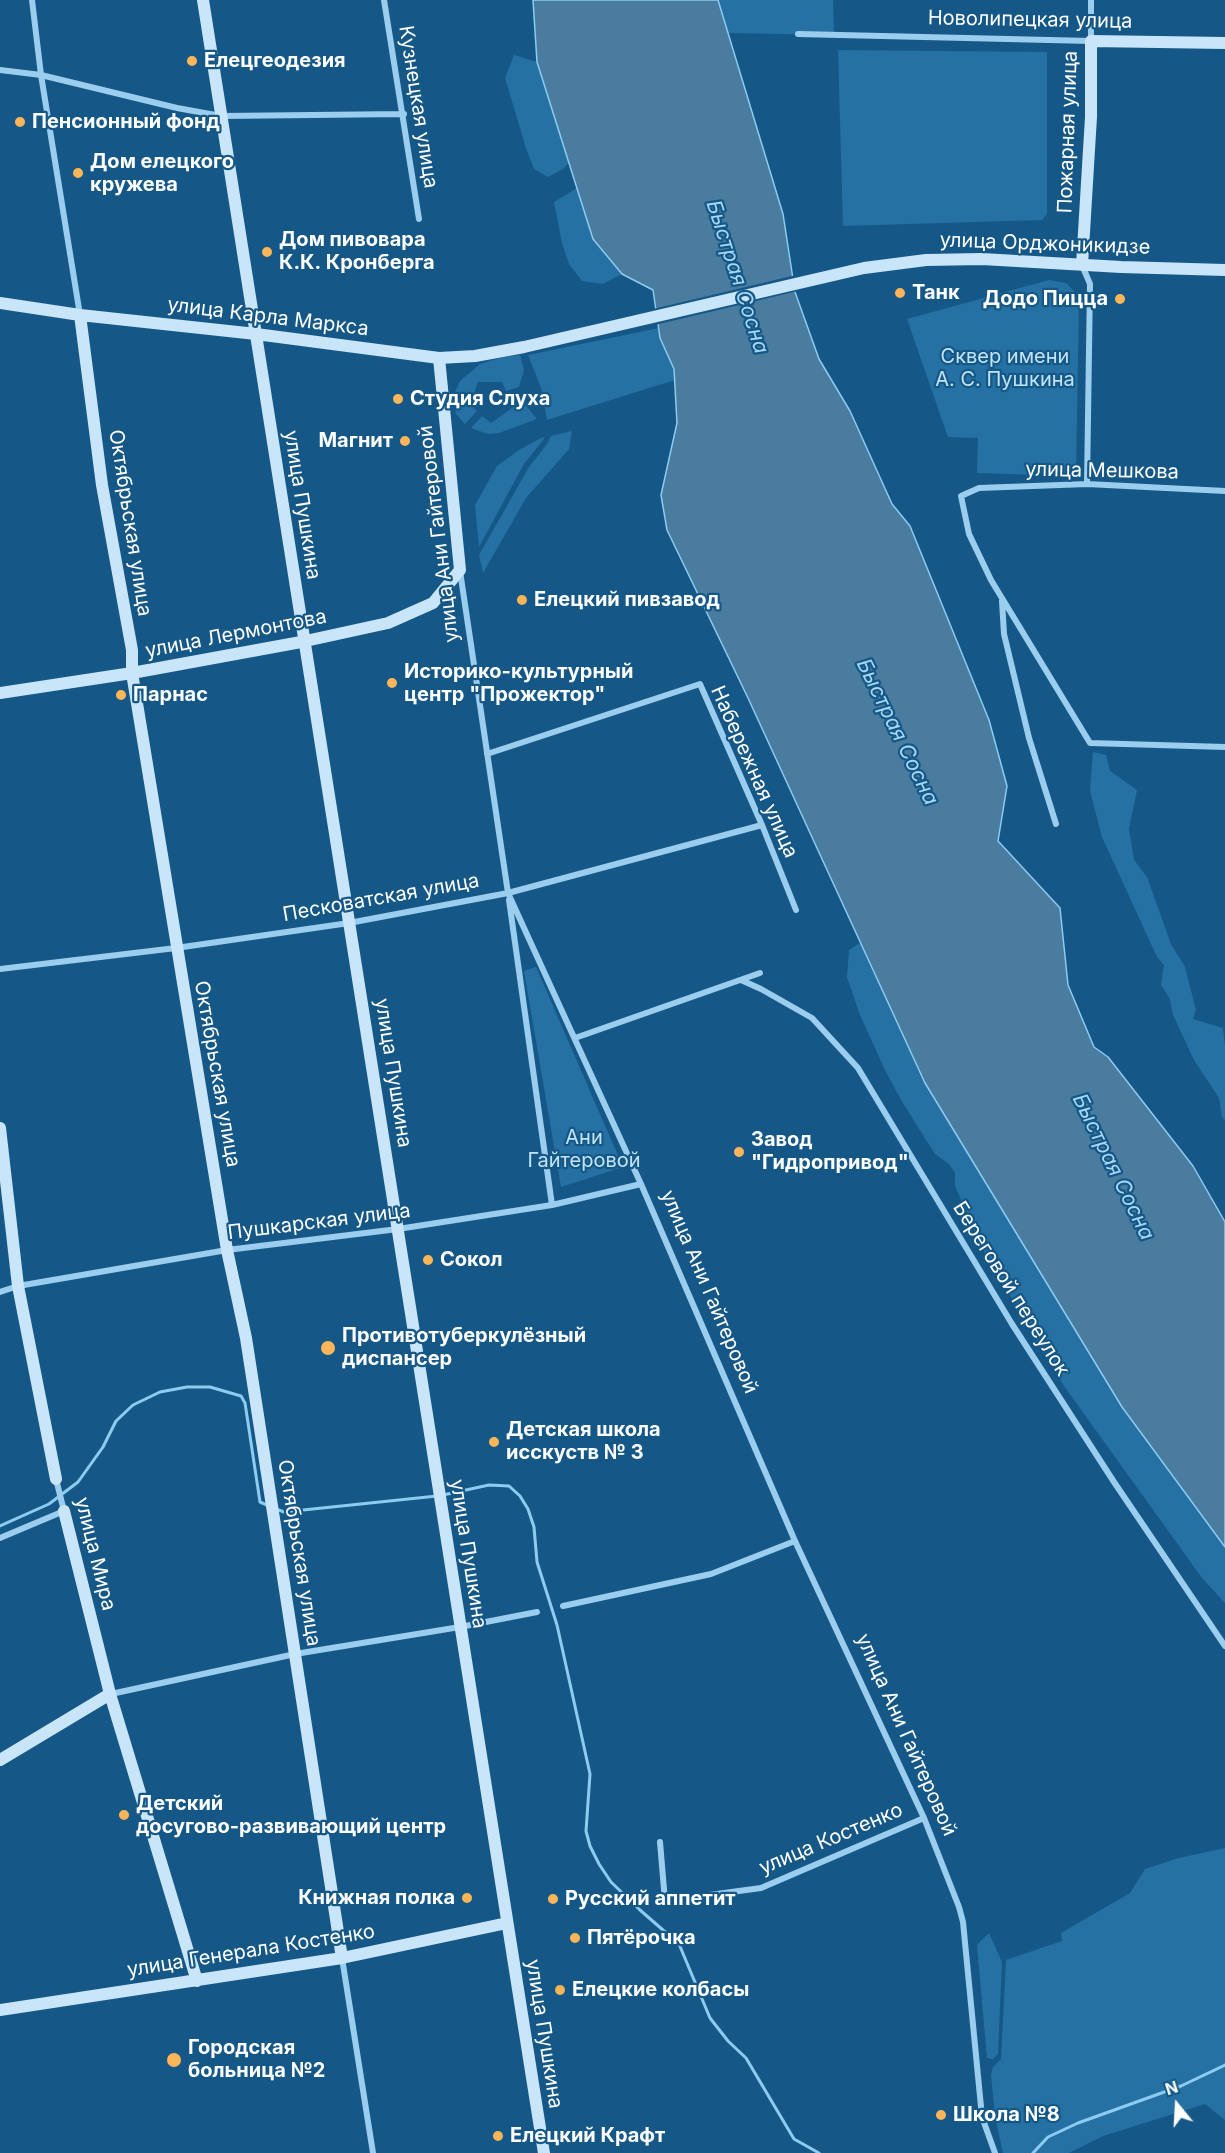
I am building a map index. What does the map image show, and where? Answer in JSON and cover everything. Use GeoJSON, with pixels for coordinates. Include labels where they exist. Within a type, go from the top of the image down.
{"type":"FeatureCollection","features":[{"type":"Feature","properties":{"kind":"street","name":"Октябрьская улица"},"geometry":{"type":"LineString","coordinates":[[32,0],[41,75],[80,315],[102,485],[132,650],[132,673],[176,948],[227,1250],[246,1338],[373,2153]]}},
{"type":"Feature","properties":{"kind":"street","name":"улица Пушкина"},"geometry":{"type":"LineString","coordinates":[[203,0],[544,2153]]}},
{"type":"Feature","properties":{"kind":"street","name":"Кузнецкая улица"},"geometry":{"type":"LineString","coordinates":[[384,0],[419,219]]}},
{"type":"Feature","properties":{"kind":"street","name":"Пожарная улица"},"geometry":{"type":"LineString","coordinates":[[1082,265],[1091,117],[1091,0]]}},
{"type":"Feature","properties":{"kind":"street","name":"Новолипецкая улица"},"geometry":{"type":"LineString","coordinates":[[798,34],[1225,43]]}},
{"type":"Feature","properties":{"kind":"street"},"geometry":{"type":"LineString","coordinates":[[0,70],[41,75],[177,108],[221,116],[404,114]]}},
{"type":"Feature","properties":{"kind":"street","name":"улица Орджоникидзе"},"geometry":{"type":"LineString","coordinates":[[531,346],[864,268],[926,260],[960,259],[1225,270]]}},
{"type":"Feature","properties":{"kind":"street"},"geometry":{"type":"LineString","coordinates":[[1082,265],[1090,284],[1087,484]]}},
{"type":"Feature","properties":{"kind":"street","name":"улица Карла Маркса"},"geometry":{"type":"LineString","coordinates":[[0,303],[80,315],[439,357],[475,356],[531,346]]}},
{"type":"Feature","properties":{"kind":"street","name":"улица Ани Гайтеровой"},"geometry":{"type":"LineString","coordinates":[[439,357],[460,570],[508,893],[641,1184],[795,1541],[924,1818],[959,1907],[963,1922],[982,2117],[995,2153]]}},
{"type":"Feature","properties":{"kind":"street","name":"улица Мешкова"},"geometry":{"type":"LineString","coordinates":[[1002,598],[969,534],[961,496],[979,488],[1087,484],[1225,491]]}},
{"type":"Feature","properties":{"kind":"street","name":"улица Лермонтова"},"geometry":{"type":"LineString","coordinates":[[0,693],[132,673],[388,623],[433,603],[460,570]]}},
{"type":"Feature","properties":{"kind":"street"},"geometry":{"type":"LineString","coordinates":[[1002,598],[1090,743],[1225,747]]}},
{"type":"Feature","properties":{"kind":"street"},"geometry":{"type":"LineString","coordinates":[[1002,598],[1004,634],[1029,738],[1056,824]]}},
{"type":"Feature","properties":{"kind":"street","name":"Набережная улица"},"geometry":{"type":"LineString","coordinates":[[487,754],[700,684],[762,825],[796,910]]}},
{"type":"Feature","properties":{"kind":"street","name":"Песковатская улица"},"geometry":{"type":"LineString","coordinates":[[0,969],[176,948],[349,923],[508,893],[762,825]]}},
{"type":"Feature","properties":{"kind":"street"},"geometry":{"type":"LineString","coordinates":[[508,893],[552,1205]]}},
{"type":"Feature","properties":{"kind":"street"},"geometry":{"type":"LineString","coordinates":[[576,1038],[760,973]]}},
{"type":"Feature","properties":{"kind":"street","name":"Береговой переулок"},"geometry":{"type":"LineString","coordinates":[[741,980],[812,1018],[858,1068],[1012,1324],[1114,1482],[1225,1646]]}},
{"type":"Feature","properties":{"kind":"street","name":"улица Мира"},"geometry":{"type":"LineString","coordinates":[[0,1128],[18,1286],[56,1479],[110,1694],[197,1981]]}},
{"type":"Feature","properties":{"kind":"street","name":"Пушкарская улица"},"geometry":{"type":"LineString","coordinates":[[0,1292],[18,1286],[227,1250],[398,1229],[552,1205],[641,1184]]}},
{"type":"Feature","properties":{"kind":"street"},"geometry":{"type":"LineString","coordinates":[[0,1538],[64,1511]]}},
{"type":"Feature","properties":{"kind":"street"},"geometry":{"type":"LineString","coordinates":[[563,1606],[711,1574],[795,1541]]}},
{"type":"Feature","properties":{"kind":"street"},"geometry":{"type":"LineString","coordinates":[[0,1760],[110,1694],[295,1654],[537,1612]]}},
{"type":"Feature","properties":{"kind":"street","name":"улица Костенко"},"geometry":{"type":"LineString","coordinates":[[660,1842],[665,1901],[761,1888],[924,1818]]}},
{"type":"Feature","properties":{"kind":"street","name":"улица Генерала Костенко"},"geometry":{"type":"LineString","coordinates":[[0,2010],[342,1958],[507,1923]]}},
{"type":"Feature","properties":{"kind":"green space"},"geometry":{"type":"Polygon","coordinates":[[[718,0],[833,0],[834,35],[728,33],[718,0]]]}},
{"type":"Feature","properties":{"kind":"green space"},"geometry":{"type":"Polygon","coordinates":[[[838,50],[1047,52],[1047,214],[1042,220],[843,226],[838,50]]]}},
{"type":"Feature","properties":{"kind":"green space"},"geometry":{"type":"Polygon","coordinates":[[[514,55],[537,62],[569,163],[548,177],[534,169],[505,78],[514,55]]]}},
{"type":"Feature","properties":{"kind":"green space"},"geometry":{"type":"Polygon","coordinates":[[[577,188],[593,239],[622,274],[603,284],[582,281],[569,264],[562,243],[554,202],[577,188]]]}},
{"type":"Feature","properties":{"kind":"green space","name":"Сквер имени А. С. Пушкина"},"geometry":{"type":"Polygon","coordinates":[[[1049,280],[1066,283],[1079,299],[1076,476],[977,473],[978,438],[948,437],[907,319],[1049,280]]]}},
{"type":"Feature","properties":{"kind":"green space"},"geometry":{"type":"Polygon","coordinates":[[[659,328],[660,338],[674,369],[675,380],[547,420],[541,388],[528,355],[659,328]]]}},
{"type":"Feature","properties":{"kind":"green space"},"geometry":{"type":"Polygon","coordinates":[[[520,355],[524,370],[519,387],[506,391],[502,382],[478,382],[470,404],[477,411],[465,424],[456,414],[455,406],[455,392],[460,381],[480,364],[520,355]]]}},
{"type":"Feature","properties":{"kind":"green space"},"geometry":{"type":"Polygon","coordinates":[[[522,396],[537,419],[499,433],[488,434],[471,428],[482,416],[491,423],[512,408],[509,399],[522,396]]]}},
{"type":"Feature","properties":{"kind":"green space"},"geometry":{"type":"Polygon","coordinates":[[[572,431],[569,449],[526,498],[483,573],[479,555],[529,467],[551,436],[572,431]]]}},
{"type":"Feature","properties":{"kind":"green space"},"geometry":{"type":"Polygon","coordinates":[[[543,437],[544,439],[524,464],[479,547],[475,505],[497,466],[519,450],[543,437]]]}},
{"type":"Feature","properties":{"kind":"green space"},"geometry":{"type":"Polygon","coordinates":[[[1093,752],[1106,755],[1110,771],[1137,790],[1129,829],[1134,860],[1147,877],[1171,944],[1185,967],[1196,1010],[1193,1019],[1223,1028],[1225,1120],[1222,1117],[1219,1098],[1194,1060],[1173,1015],[1170,999],[1161,985],[1164,965],[1157,957],[1102,837],[1090,791],[1093,752]]]}},
{"type":"Feature","properties":{"kind":"green space"},"geometry":{"type":"Polygon","coordinates":[[[860,943],[925,1083],[1122,1407],[1225,1547],[1225,1603],[1202,1578],[1064,1386],[985,1254],[955,1186],[955,1173],[949,1164],[935,1154],[901,1100],[860,1015],[847,977],[849,950],[860,943]]]}},
{"type":"Feature","properties":{"kind":"green space","name":"Ани Гайтеровой"},"geometry":{"type":"Polygon","coordinates":[[[536,967],[623,1167],[561,1187],[524,971],[536,967]]]}},
{"type":"Feature","properties":{"kind":"green space"},"geometry":{"type":"Polygon","coordinates":[[[1225,1848],[1225,2120],[1205,2104],[1103,2136],[1069,2153],[1003,2153],[995,2116],[991,2075],[993,2067],[1001,2059],[1006,1960],[1062,1941],[1061,1933],[1130,1893],[1145,1869],[1179,1858],[1225,1848]]]}},
{"type":"Feature","properties":{"kind":"green space"},"geometry":{"type":"Polygon","coordinates":[[[989,1933],[1002,1962],[998,2054],[993,2059],[987,2058],[977,1945],[989,1933]]]}},
{"type":"Feature","properties":{"kind":"water","name":"Быстрая Сосна"},"geometry":{"type":"Polygon","coordinates":[[[533,0],[718,0],[783,214],[795,292],[819,359],[850,411],[892,504],[910,526],[989,720],[1007,786],[998,841],[1060,908],[1068,985],[1094,1047],[1108,1057],[1193,1166],[1225,1222],[1225,1547],[1122,1407],[925,1083],[748,698],[667,530],[661,495],[677,423],[674,369],[660,338],[653,290],[622,274],[593,239],[537,62],[533,0]]]}},
{"type":"Feature","properties":{"kind":"pier"},"geometry":{"type":"Polygon","coordinates":[[[796,275],[798,291],[655,325],[653,309],[796,275]]]}},
{"type":"Feature","properties":{"kind":"waterway"},"geometry":{"type":"LineString","coordinates":[[0,1526],[49,1504],[78,1482],[103,1447],[116,1421],[133,1405],[160,1392],[187,1387],[210,1387],[241,1396],[245,1403],[260,1502],[267,1505]]}},
{"type":"Feature","properties":{"kind":"waterway"},"geometry":{"type":"LineString","coordinates":[[443,1495],[489,1485],[509,1486],[520,1496],[528,1509],[534,1527],[537,1562],[557,1625],[590,1774],[586,1831],[590,1846],[611,1882],[679,1944],[710,2018],[728,2041],[746,2058],[794,2139],[819,2153]]}},
{"type":"Feature","properties":{"kind":"waterway"},"geometry":{"type":"LineString","coordinates":[[276,1509],[284,1512],[437,1496]]}},
{"type":"Feature","properties":{"kind":"waterway"},"geometry":{"type":"LineString","coordinates":[[1033,2153],[1048,2137],[1078,2123],[1181,2086],[1225,2065]]}},
{"type":"Feature","properties":{"kind":"place","name":"Елецгеодезия"},"geometry":{"type":"Point","coordinates":[192,61]}},
{"type":"Feature","properties":{"kind":"place","name":"Пенсионный фонд"},"geometry":{"type":"Point","coordinates":[20,122]}},
{"type":"Feature","properties":{"kind":"place","name":"Дом елецкого кружева"},"geometry":{"type":"Point","coordinates":[78,173]}},
{"type":"Feature","properties":{"kind":"place","name":"Дом пивовара К.К. Кронберга"},"geometry":{"type":"Point","coordinates":[267,252]}},
{"type":"Feature","properties":{"kind":"place","name":"Танк"},"geometry":{"type":"Point","coordinates":[900,293]}},
{"type":"Feature","properties":{"kind":"place","name":"Додо Пицца"},"geometry":{"type":"Point","coordinates":[1120,299]}},
{"type":"Feature","properties":{"kind":"place","name":"Студия Слуха"},"geometry":{"type":"Point","coordinates":[398,399]}},
{"type":"Feature","properties":{"kind":"place","name":"Магнит"},"geometry":{"type":"Point","coordinates":[405,441]}},
{"type":"Feature","properties":{"kind":"place","name":"Елецкий пивзавод"},"geometry":{"type":"Point","coordinates":[522,600]}},
{"type":"Feature","properties":{"kind":"place","name":"Историко-культурный центр \"Прожектор\""},"geometry":{"type":"Point","coordinates":[392,683]}},
{"type":"Feature","properties":{"kind":"place","name":"Парнас"},"geometry":{"type":"Point","coordinates":[121,695]}},
{"type":"Feature","properties":{"kind":"place","name":"Завод \"Гидропривод\""},"geometry":{"type":"Point","coordinates":[739,1152]}},
{"type":"Feature","properties":{"kind":"place","name":"Сокол"},"geometry":{"type":"Point","coordinates":[428,1260]}},
{"type":"Feature","properties":{"kind":"place","name":"Противотуберкулёзный диспансер"},"geometry":{"type":"Point","coordinates":[328,1348]}},
{"type":"Feature","properties":{"kind":"place","name":"Детская школа исскуств № 3"},"geometry":{"type":"Point","coordinates":[494,1442]}},
{"type":"Feature","properties":{"kind":"place","name":"Детский досугово-развивающий центр"},"geometry":{"type":"Point","coordinates":[124,1815]}},
{"type":"Feature","properties":{"kind":"place","name":"Книжная полка"},"geometry":{"type":"Point","coordinates":[467,1898]}},
{"type":"Feature","properties":{"kind":"place","name":"Русский аппетит"},"geometry":{"type":"Point","coordinates":[553,1899]}},
{"type":"Feature","properties":{"kind":"place","name":"Пятёрочка"},"geometry":{"type":"Point","coordinates":[575,1938]}},
{"type":"Feature","properties":{"kind":"place","name":"Елецкие колбасы"},"geometry":{"type":"Point","coordinates":[560,1990]}},
{"type":"Feature","properties":{"kind":"place","name":"Городская больница №2"},"geometry":{"type":"Point","coordinates":[174,2060]}},
{"type":"Feature","properties":{"kind":"place","name":"Школа №8"},"geometry":{"type":"Point","coordinates":[941,2115]}},
{"type":"Feature","properties":{"kind":"place","name":"Елецкий Крафт"},"geometry":{"type":"Point","coordinates":[498,2136]}}]}
